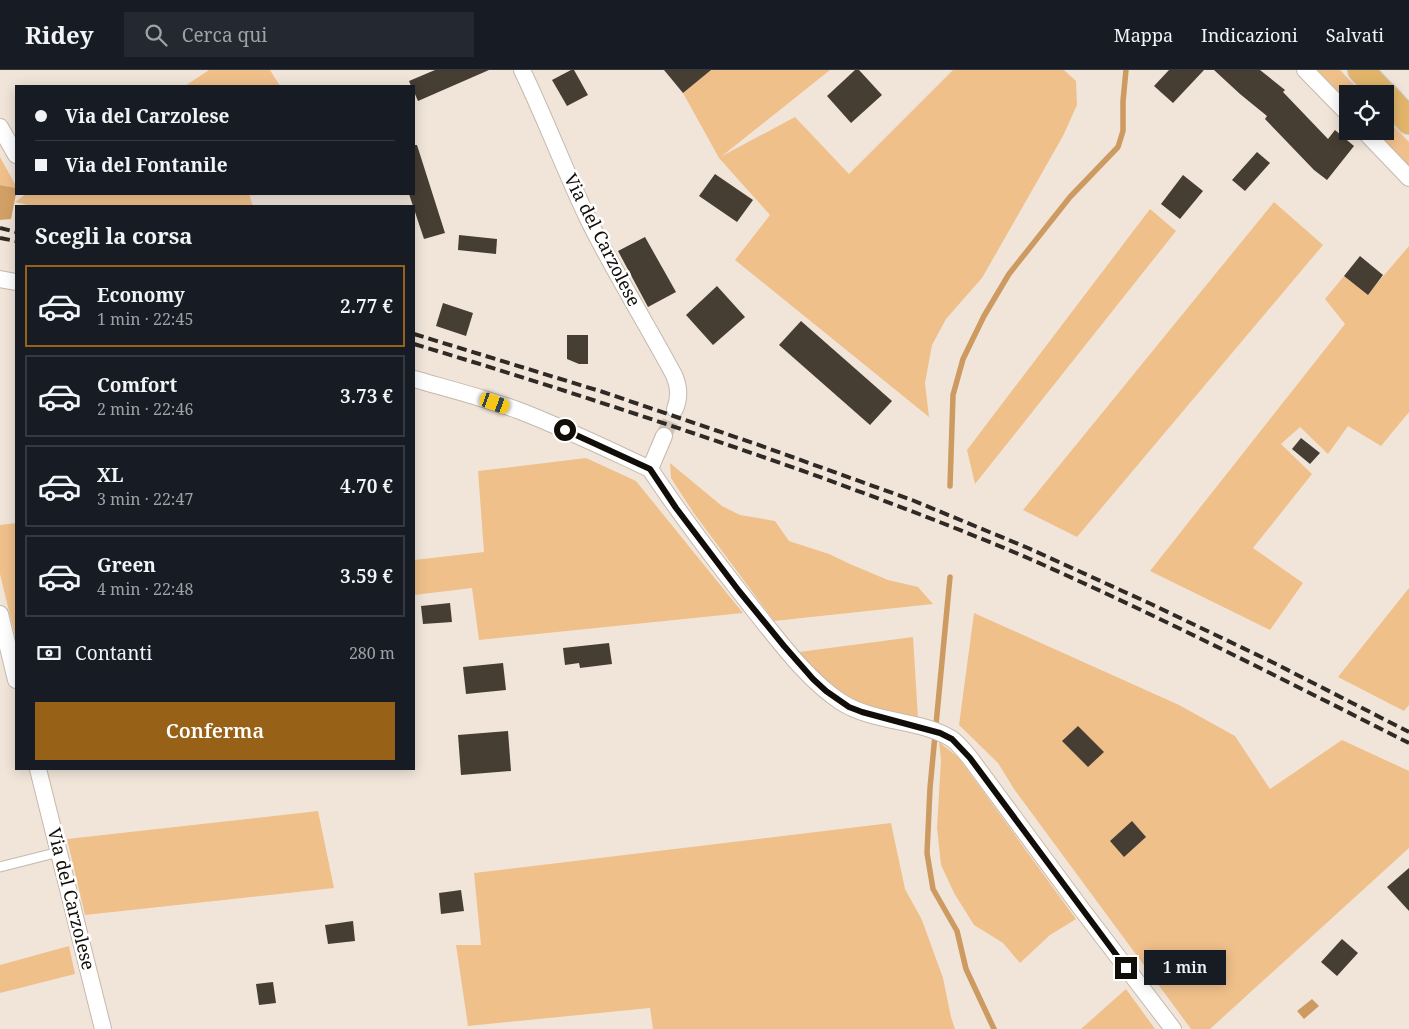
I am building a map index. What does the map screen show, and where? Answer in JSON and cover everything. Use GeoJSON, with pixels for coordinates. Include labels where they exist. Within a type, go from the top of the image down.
{"type":"FeatureCollection","features":[{"type":"Feature","properties":{"kind":"main road"},"geometry":{"type":"LineString","coordinates":[[1362,70],[1375,85]]}},
{"type":"Feature","properties":{"kind":"main road"},"geometry":{"type":"LineString","coordinates":[[1394,106],[1409,122]]}},
{"type":"Feature","properties":{"kind":"street","name":"Via del Carzolese"},"geometry":{"type":"LineString","coordinates":[[522,70],[588,219],[674,375],[679,395],[675,409]]}},
{"type":"Feature","properties":{"kind":"street"},"geometry":{"type":"LineString","coordinates":[[1305,70],[1339,105]]}},
{"type":"Feature","properties":{"kind":"street"},"geometry":{"type":"LineString","coordinates":[[0,127],[15,152]]}},
{"type":"Feature","properties":{"kind":"street"},"geometry":{"type":"LineString","coordinates":[[1373,140],[1409,178]]}},
{"type":"Feature","properties":{"kind":"street"},"geometry":{"type":"LineString","coordinates":[[0,279],[15,282]]}},
{"type":"Feature","properties":{"kind":"street"},"geometry":{"type":"LineString","coordinates":[[415,379],[479,397],[519,411],[650,469],[676,508],[729,578],[769,628],[817,682],[841,702],[862,712],[940,733],[952,739],[970,758],[1173,1029]]}},
{"type":"Feature","properties":{"kind":"street"},"geometry":{"type":"LineString","coordinates":[[650,469],[664,436]]}},
{"type":"Feature","properties":{"kind":"street"},"geometry":{"type":"LineString","coordinates":[[0,614],[15,676]]}},
{"type":"Feature","properties":{"kind":"street","name":"Via del Carzolese"},"geometry":{"type":"LineString","coordinates":[[38,770],[103,1029]]}},
{"type":"Feature","properties":{"kind":"lane"},"geometry":{"type":"LineString","coordinates":[[0,867],[59,852]]}},
{"type":"Feature","properties":{"kind":"shaded area"},"geometry":{"type":"Polygon","coordinates":[[[209,70],[270,70],[279,85],[186,85],[209,70]]]}},
{"type":"Feature","properties":{"kind":"shaded area"},"geometry":{"type":"Polygon","coordinates":[[[710,70],[830,70],[722,156],[795,117],[849,174],[953,70],[1064,70],[1076,81],[1077,105],[1063,136],[982,278],[946,319],[932,345],[925,383],[929,417],[735,260],[770,215],[719,158],[683,93],[710,70]]]}},
{"type":"Feature","properties":{"kind":"shaded area"},"geometry":{"type":"Polygon","coordinates":[[[1317,70],[1340,70],[1354,85],[1339,85],[1339,93],[1317,70]]]}},
{"type":"Feature","properties":{"kind":"shaded area"},"geometry":{"type":"Polygon","coordinates":[[[1394,126],[1409,142],[1409,167],[1384,140],[1394,140],[1394,126]]]}},
{"type":"Feature","properties":{"kind":"shaded area"},"geometry":{"type":"Polygon","coordinates":[[[0,157],[15,184],[15,188],[0,185],[0,157]]]}},
{"type":"Feature","properties":{"kind":"shaded area"},"geometry":{"type":"Polygon","coordinates":[[[0,185],[15,188],[16,195],[11,219],[0,220],[0,185]]]}},
{"type":"Feature","properties":{"kind":"shaded area"},"geometry":{"type":"Polygon","coordinates":[[[25,195],[249,195],[253,205],[28,205],[15,202],[25,195]]]}},
{"type":"Feature","properties":{"kind":"shaded area"},"geometry":{"type":"Polygon","coordinates":[[[1274,202],[1323,245],[1077,537],[1023,510],[1274,202]]]}},
{"type":"Feature","properties":{"kind":"shaded area"},"geometry":{"type":"Polygon","coordinates":[[[1150,209],[1176,231],[975,484],[967,450],[1150,209]]]}},
{"type":"Feature","properties":{"kind":"shaded area"},"geometry":{"type":"Polygon","coordinates":[[[1409,246],[1409,412],[1381,446],[1348,426],[1328,454],[1300,427],[1281,444],[1312,474],[1253,548],[1303,583],[1270,630],[1150,571],[1345,324],[1325,299],[1344,276],[1368,294],[1409,246]]]}},
{"type":"Feature","properties":{"kind":"shaded area"},"geometry":{"type":"Polygon","coordinates":[[[586,458],[636,481],[743,613],[479,640],[472,588],[415,595],[415,560],[484,552],[478,471],[586,458]]]}},
{"type":"Feature","properties":{"kind":"shaded area"},"geometry":{"type":"Polygon","coordinates":[[[670,463],[722,506],[740,515],[775,521],[789,541],[829,554],[888,580],[918,587],[933,604],[774,621],[693,512],[671,478],[670,463]]]}},
{"type":"Feature","properties":{"kind":"shaded area"},"geometry":{"type":"Polygon","coordinates":[[[15,523],[15,636],[0,574],[0,525],[15,523]]]}},
{"type":"Feature","properties":{"kind":"shaded area"},"geometry":{"type":"Polygon","coordinates":[[[1409,588],[1409,705],[1404,711],[1338,677],[1409,588]]]}},
{"type":"Feature","properties":{"kind":"shaded area"},"geometry":{"type":"Polygon","coordinates":[[[974,613],[1179,705],[1235,736],[1270,789],[1342,740],[1409,771],[1409,848],[1210,1029],[1191,1029],[1014,789],[998,763],[959,725],[974,613]]]}},
{"type":"Feature","properties":{"kind":"shaded area"},"geometry":{"type":"Polygon","coordinates":[[[913,637],[918,718],[870,708],[837,690],[799,652],[913,637]]]}},
{"type":"Feature","properties":{"kind":"shaded area"},"geometry":{"type":"Polygon","coordinates":[[[939,742],[958,757],[1076,919],[1050,935],[1020,963],[1003,943],[974,925],[954,893],[941,865],[937,828],[941,760],[939,742]]]}},
{"type":"Feature","properties":{"kind":"shaded area"},"geometry":{"type":"Polygon","coordinates":[[[318,811],[334,888],[85,915],[67,839],[318,811]]]}},
{"type":"Feature","properties":{"kind":"shaded area"},"geometry":{"type":"Polygon","coordinates":[[[891,823],[905,889],[922,920],[943,978],[955,1029],[653,1029],[650,1008],[468,1026],[456,945],[481,945],[474,873],[891,823]]]}},
{"type":"Feature","properties":{"kind":"shaded area"},"geometry":{"type":"Polygon","coordinates":[[[69,946],[75,974],[0,993],[0,965],[69,946]]]}},
{"type":"Feature","properties":{"kind":"shaded area"},"geometry":{"type":"Polygon","coordinates":[[[1126,989],[1155,1029],[1081,1029],[1126,989]]]}},
{"type":"Feature","properties":{"kind":"shaded area"},"geometry":{"type":"Polygon","coordinates":[[[1312,999],[1319,1006],[1304,1019],[1297,1011],[1312,999]]]}},
{"type":"Feature","properties":{"kind":"building"},"geometry":{"type":"Polygon","coordinates":[[[435,70],[489,70],[418,101],[415,94],[415,85],[411,85],[409,81],[435,70]]]}},
{"type":"Feature","properties":{"kind":"building"},"geometry":{"type":"Polygon","coordinates":[[[574,70],[588,95],[567,106],[552,80],[574,70]]]}},
{"type":"Feature","properties":{"kind":"building"},"geometry":{"type":"Polygon","coordinates":[[[664,70],[711,70],[683,93],[664,70]]]}},
{"type":"Feature","properties":{"kind":"building"},"geometry":{"type":"Polygon","coordinates":[[[855,70],[859,70],[882,95],[851,123],[827,96],[855,70]]]}},
{"type":"Feature","properties":{"kind":"building"},"geometry":{"type":"Polygon","coordinates":[[[1169,70],[1204,70],[1173,103],[1154,86],[1169,70]]]}},
{"type":"Feature","properties":{"kind":"building"},"geometry":{"type":"Polygon","coordinates":[[[1214,70],[1260,70],[1285,90],[1283,92],[1328,139],[1335,130],[1339,133],[1339,140],[1347,140],[1354,146],[1327,180],[1314,170],[1265,119],[1267,116],[1214,70]]]}},
{"type":"Feature","properties":{"kind":"building"},"geometry":{"type":"Polygon","coordinates":[[[415,145],[417,145],[445,233],[424,239],[415,212],[415,205],[413,205],[409,195],[415,195],[415,145]]]}},
{"type":"Feature","properties":{"kind":"building"},"geometry":{"type":"Polygon","coordinates":[[[1257,152],[1270,163],[1245,191],[1232,180],[1257,152]]]}},
{"type":"Feature","properties":{"kind":"building"},"geometry":{"type":"Polygon","coordinates":[[[715,174],[753,200],[737,222],[699,196],[715,174]]]}},
{"type":"Feature","properties":{"kind":"building"},"geometry":{"type":"Polygon","coordinates":[[[1183,175],[1203,191],[1180,219],[1161,204],[1183,175]]]}},
{"type":"Feature","properties":{"kind":"building"},"geometry":{"type":"Polygon","coordinates":[[[459,235],[497,239],[496,254],[458,250],[459,235]]]}},
{"type":"Feature","properties":{"kind":"building"},"geometry":{"type":"Polygon","coordinates":[[[645,237],[676,292],[648,307],[618,251],[645,237]]]}},
{"type":"Feature","properties":{"kind":"building"},"geometry":{"type":"Polygon","coordinates":[[[1360,256],[1383,275],[1368,295],[1344,276],[1360,256]]]}},
{"type":"Feature","properties":{"kind":"building"},"geometry":{"type":"Polygon","coordinates":[[[717,286],[745,317],[713,345],[686,315],[717,286]]]}},
{"type":"Feature","properties":{"kind":"building"},"geometry":{"type":"Polygon","coordinates":[[[443,303],[473,313],[466,336],[436,326],[443,303]]]}},
{"type":"Feature","properties":{"kind":"building"},"geometry":{"type":"Polygon","coordinates":[[[801,321],[892,401],[870,425],[779,345],[801,321]]]}},
{"type":"Feature","properties":{"kind":"building"},"geometry":{"type":"Polygon","coordinates":[[[567,335],[588,335],[588,364],[579,364],[567,359],[567,335]]]}},
{"type":"Feature","properties":{"kind":"building"},"geometry":{"type":"Polygon","coordinates":[[[1301,438],[1320,453],[1310,464],[1292,449],[1301,438]]]}},
{"type":"Feature","properties":{"kind":"building"},"geometry":{"type":"Polygon","coordinates":[[[450,603],[452,622],[423,624],[421,606],[450,603]]]}},
{"type":"Feature","properties":{"kind":"building"},"geometry":{"type":"Polygon","coordinates":[[[609,643],[612,664],[580,668],[579,663],[565,665],[563,648],[609,643]]]}},
{"type":"Feature","properties":{"kind":"building"},"geometry":{"type":"Polygon","coordinates":[[[503,663],[506,690],[466,694],[463,667],[503,663]]]}},
{"type":"Feature","properties":{"kind":"building"},"geometry":{"type":"Polygon","coordinates":[[[1078,726],[1104,752],[1088,767],[1062,741],[1078,726]]]}},
{"type":"Feature","properties":{"kind":"building"},"geometry":{"type":"Polygon","coordinates":[[[508,731],[511,771],[461,775],[458,735],[508,731]]]}},
{"type":"Feature","properties":{"kind":"building"},"geometry":{"type":"Polygon","coordinates":[[[1132,821],[1146,837],[1124,857],[1110,841],[1132,821]]]}},
{"type":"Feature","properties":{"kind":"building"},"geometry":{"type":"Polygon","coordinates":[[[1409,868],[1409,911],[1387,887],[1409,868]]]}},
{"type":"Feature","properties":{"kind":"building"},"geometry":{"type":"Polygon","coordinates":[[[461,890],[464,911],[441,914],[439,893],[461,890]]]}},
{"type":"Feature","properties":{"kind":"building"},"geometry":{"type":"Polygon","coordinates":[[[353,921],[355,941],[328,944],[325,925],[353,921]]]}},
{"type":"Feature","properties":{"kind":"building"},"geometry":{"type":"Polygon","coordinates":[[[1342,939],[1358,953],[1337,976],[1321,962],[1342,939]]]}},
{"type":"Feature","properties":{"kind":"building"},"geometry":{"type":"Polygon","coordinates":[[[273,982],[276,1003],[259,1005],[256,984],[273,982]]]}},
{"type":"Feature","properties":{"kind":"waterway"},"geometry":{"type":"LineString","coordinates":[[950,486],[953,395],[963,359],[984,316],[1009,274],[1070,197],[1118,147],[1123,131],[1126,70]]}},
{"type":"Feature","properties":{"kind":"waterway"},"geometry":{"type":"LineString","coordinates":[[950,577],[930,788],[927,853],[933,889],[957,931],[966,969],[994,1029]]}},
{"type":"Feature","properties":{"kind":"tunnel"},"geometry":{"type":"LineString","coordinates":[[664,436],[675,409]]}},
{"type":"Feature","properties":{"kind":"railway"},"geometry":{"type":"LineString","coordinates":[[0,228],[15,232]]}},
{"type":"Feature","properties":{"kind":"railway"},"geometry":{"type":"LineString","coordinates":[[0,238],[15,241]]}},
{"type":"Feature","properties":{"kind":"railway"},"geometry":{"type":"LineString","coordinates":[[415,334],[603,392],[912,500],[1028,548],[1151,604],[1272,662],[1409,732]]}},
{"type":"Feature","properties":{"kind":"railway"},"geometry":{"type":"LineString","coordinates":[[415,344],[563,390],[760,456],[865,493],[976,536],[1126,603],[1409,743]]}},
{"type":"Feature","properties":{"kind":"route"},"geometry":{"type":"LineString","coordinates":[[565,430],[650,469],[676,508],[739,591],[784,646],[826,691],[849,707],[877,717],[932,730],[952,739],[958,744],[1126,968]]}}]}
